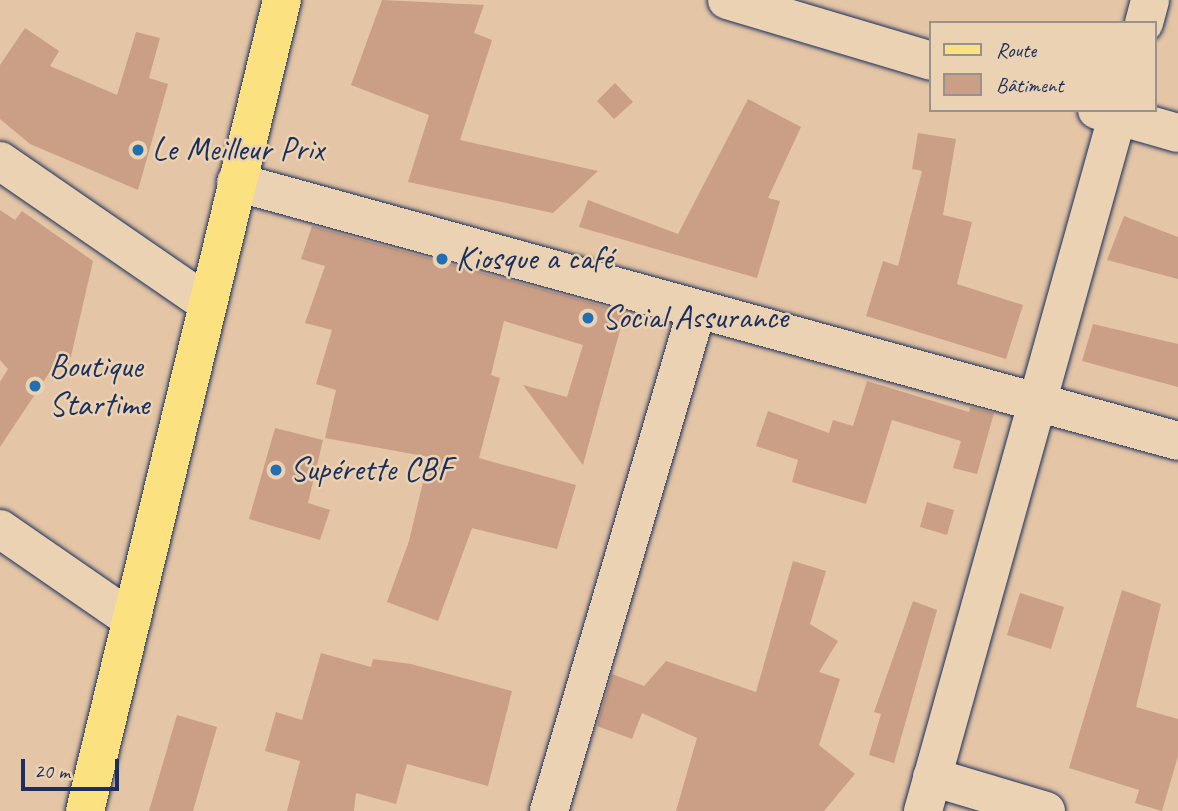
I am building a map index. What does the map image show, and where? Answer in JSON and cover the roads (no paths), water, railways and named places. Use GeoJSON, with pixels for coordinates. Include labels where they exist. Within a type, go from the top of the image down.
{"type":"FeatureCollection","features":[{"type":"Feature","properties":{"kind":"main road"},"geometry":{"type":"LineString","coordinates":[[85,811],[205,302],[282,0]]}},
{"type":"Feature","properties":{"kind":"street"},"geometry":{"type":"LineString","coordinates":[[727,0],[930,61]]}},
{"type":"Feature","properties":{"kind":"street"},"geometry":{"type":"LineString","coordinates":[[1145,21],[1150,0]]}},
{"type":"Feature","properties":{"kind":"street"},"geometry":{"type":"LineString","coordinates":[[1046,811],[927,794],[1038,402],[1111,112],[1178,133]]}},
{"type":"Feature","properties":{"kind":"street"},"geometry":{"type":"LineString","coordinates":[[0,161],[205,302]]}},
{"type":"Feature","properties":{"kind":"street"},"geometry":{"type":"LineString","coordinates":[[236,182],[1178,442]]}},
{"type":"Feature","properties":{"kind":"street"},"geometry":{"type":"LineString","coordinates":[[549,811],[697,309]]}},
{"type":"Feature","properties":{"kind":"street"},"geometry":{"type":"LineString","coordinates":[[0,529],[132,620]]}},
{"type":"Feature","properties":{"kind":"place","name":"Le Meilleur Prix"},"geometry":{"type":"Point","coordinates":[138,150]}},
{"type":"Feature","properties":{"kind":"place","name":"Kiosque a café"},"geometry":{"type":"Point","coordinates":[442,259]}},
{"type":"Feature","properties":{"kind":"place","name":"Social Assurance"},"geometry":{"type":"Point","coordinates":[588,318]}},
{"type":"Feature","properties":{"kind":"place","name":"Boutique Startime"},"geometry":{"type":"Point","coordinates":[35,386]}},
{"type":"Feature","properties":{"kind":"place","name":"Supérette CBF"},"geometry":{"type":"Point","coordinates":[276,470]}}]}
